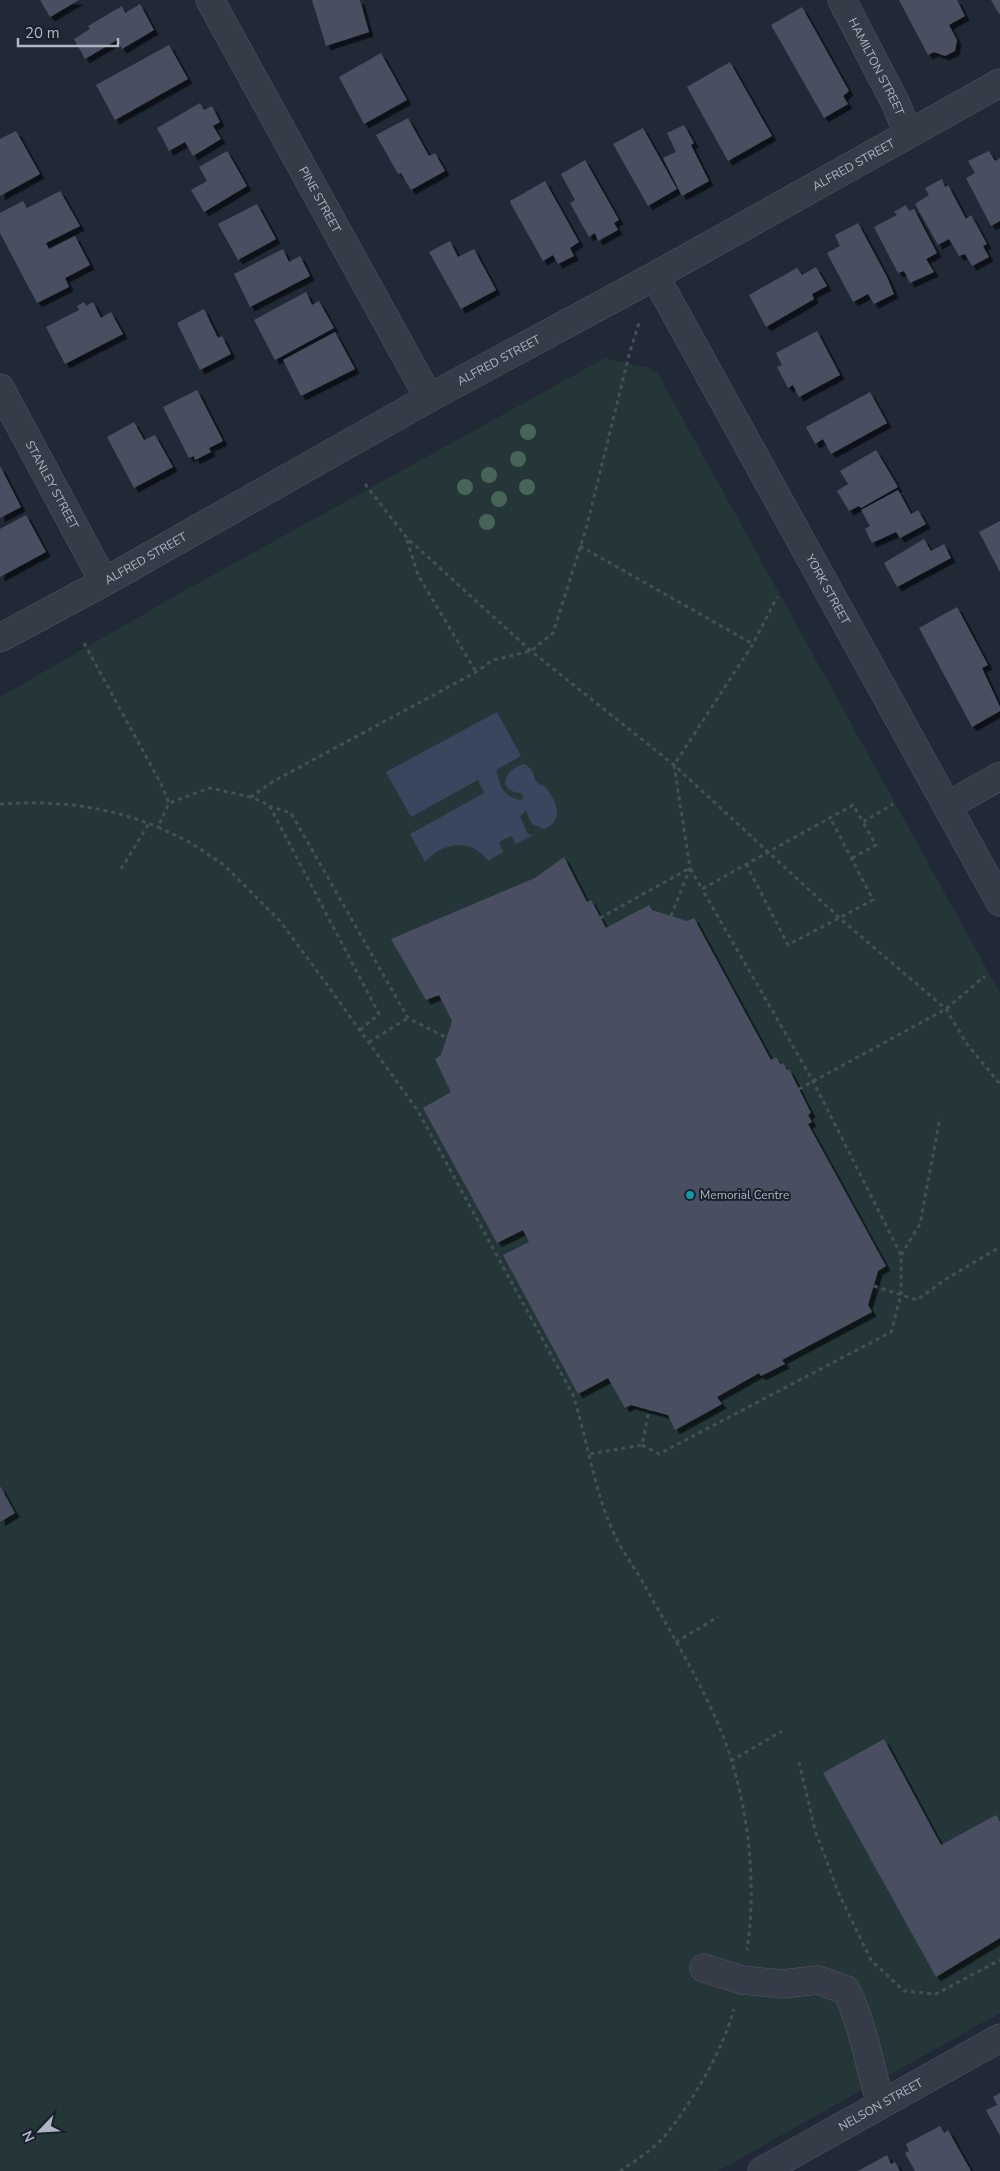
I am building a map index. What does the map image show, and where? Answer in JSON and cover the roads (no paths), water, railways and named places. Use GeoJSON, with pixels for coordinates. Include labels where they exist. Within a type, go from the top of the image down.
{"type":"FeatureCollection","features":[{"type":"Feature","properties":{"kind":"street","name":"PINE STREET"},"geometry":{"type":"LineString","coordinates":[[210,0],[429,398]]}},
{"type":"Feature","properties":{"kind":"street","name":"HAMILTON STREET"},"geometry":{"type":"LineString","coordinates":[[842,0],[896,104],[908,134]]}},
{"type":"Feature","properties":{"kind":"street","name":"ALFRED STREET"},"geometry":{"type":"LineString","coordinates":[[0,638],[104,582],[429,398],[655,276],[1000,83]]}},
{"type":"Feature","properties":{"kind":"street","name":"YORK STREET"},"geometry":{"type":"LineString","coordinates":[[655,276],[1000,902]]}},
{"type":"Feature","properties":{"kind":"street","name":"STANLEY STREET"},"geometry":{"type":"LineString","coordinates":[[0,388],[104,582]]}},
{"type":"Feature","properties":{"kind":"street"},"geometry":{"type":"LineString","coordinates":[[947,806],[1000,776]]}},
{"type":"Feature","properties":{"kind":"street"},"geometry":{"type":"LineString","coordinates":[[704,1968],[742,1980],[782,1984],[818,1980],[846,1990],[855,2008],[882,2104]]}},
{"type":"Feature","properties":{"kind":"street","name":"NELSON STREET"},"geometry":{"type":"LineString","coordinates":[[762,2171],[1000,2038]]}},
{"type":"Feature","properties":{"kind":"water"},"geometry":{"type":"Polygon","coordinates":[[[497,712],[521,756],[496,770],[503,790],[514,798],[520,800],[524,798],[521,793],[508,788],[506,780],[512,770],[524,764],[531,769],[538,783],[545,787],[553,798],[557,810],[555,821],[544,829],[532,824],[526,811],[520,816],[528,834],[533,835],[516,844],[511,836],[499,842],[503,852],[488,861],[474,848],[457,845],[440,850],[425,862],[410,834],[484,793],[478,780],[411,817],[386,772],[497,712]]]}},
{"type":"Feature","properties":{"kind":"place","name":"Memorial Centre"},"geometry":{"type":"Point","coordinates":[690,1195]}}]}
